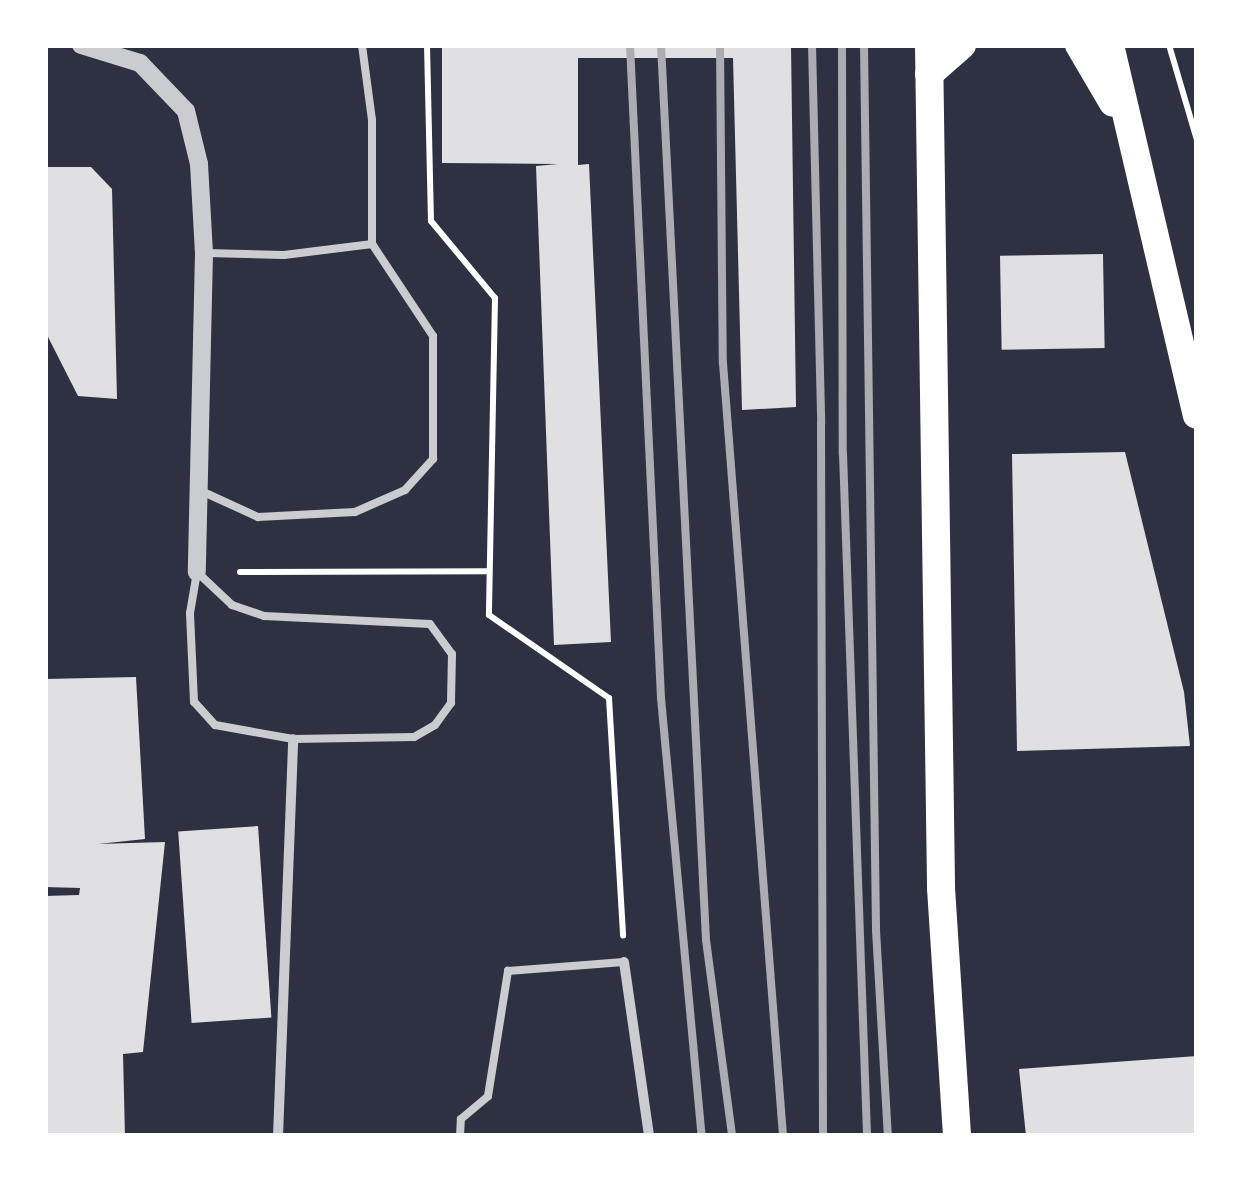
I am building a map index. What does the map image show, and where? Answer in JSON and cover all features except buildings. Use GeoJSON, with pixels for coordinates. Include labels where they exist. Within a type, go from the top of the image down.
{"type":"FeatureCollection","features":[{"type":"Feature","properties":{"kind":"highway"},"geometry":{"type":"LineString","coordinates":[[929,45],[941,888],[958,1136]]}},
{"type":"Feature","properties":{"kind":"highway"},"geometry":{"type":"LineString","coordinates":[[929,74],[962,45]]}},
{"type":"Feature","properties":{"kind":"highway"},"geometry":{"type":"LineString","coordinates":[[1078,45],[1124,122]]}},
{"type":"Feature","properties":{"kind":"highway"},"geometry":{"type":"LineString","coordinates":[[1110,45],[1124,122],[1197,415]]}},
{"type":"Feature","properties":{"kind":"street"},"geometry":{"type":"LineString","coordinates":[[81,45],[140,63],[186,112],[199,164],[204,254],[197,572]]}},
{"type":"Feature","properties":{"kind":"street"},"geometry":{"type":"LineString","coordinates":[[278,1136],[293,739]]}},
{"type":"Feature","properties":{"kind":"street"},"geometry":{"type":"LineString","coordinates":[[624,962],[649,1136]]}},
{"type":"Feature","properties":{"kind":"lane"},"geometry":{"type":"LineString","coordinates":[[198,489],[258,517],[355,512],[405,490],[432,459],[432,336],[372,244],[372,120],[362,45]]}},
{"type":"Feature","properties":{"kind":"lane"},"geometry":{"type":"LineString","coordinates":[[204,254],[284,255],[372,244]]}},
{"type":"Feature","properties":{"kind":"lane"},"geometry":{"type":"LineString","coordinates":[[197,572],[232,605],[264,616],[430,624],[452,654],[450,703],[435,726],[414,737],[293,739],[214,725],[194,702],[190,613],[197,572]]}},
{"type":"Feature","properties":{"kind":"lane"},"geometry":{"type":"LineString","coordinates":[[460,1136],[461,1119],[488,1096],[508,971],[624,962]]}},
{"type":"Feature","properties":{"kind":"path"},"geometry":{"type":"LineString","coordinates":[[427,45],[430,221],[496,298],[489,614],[609,698],[624,962]]}},
{"type":"Feature","properties":{"kind":"path"},"geometry":{"type":"LineString","coordinates":[[1169,45],[1197,140]]}},
{"type":"Feature","properties":{"kind":"path"},"geometry":{"type":"LineString","coordinates":[[197,572],[489,571]]}},
{"type":"Feature","properties":{"kind":"railway"},"geometry":{"type":"LineString","coordinates":[[630,45],[661,698],[702,1136]]}},
{"type":"Feature","properties":{"kind":"railway"},"geometry":{"type":"LineString","coordinates":[[661,45],[706,940],[732,1136]]}},
{"type":"Feature","properties":{"kind":"railway"},"geometry":{"type":"LineString","coordinates":[[720,45],[723,363],[783,1136]]}},
{"type":"Feature","properties":{"kind":"railway"},"geometry":{"type":"LineString","coordinates":[[812,45],[821,423],[823,1136]]}},
{"type":"Feature","properties":{"kind":"railway"},"geometry":{"type":"LineString","coordinates":[[842,45],[843,454],[867,1136]]}},
{"type":"Feature","properties":{"kind":"railway"},"geometry":{"type":"LineString","coordinates":[[864,45],[876,930],[888,1136]]}}]}
